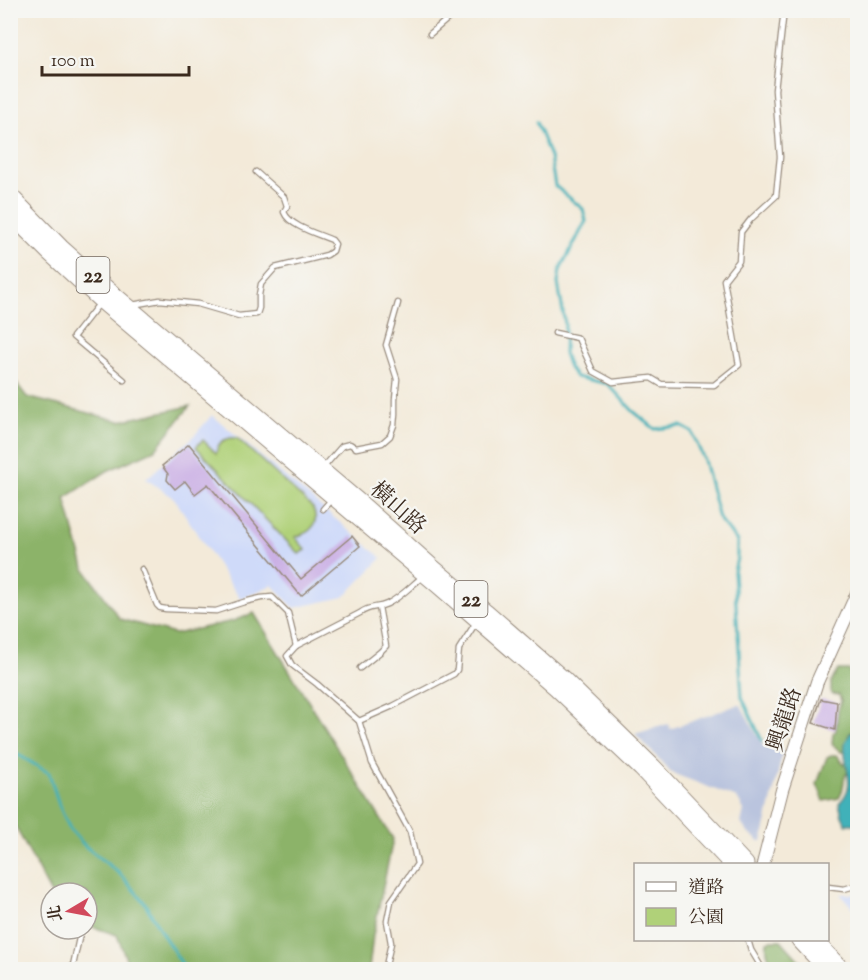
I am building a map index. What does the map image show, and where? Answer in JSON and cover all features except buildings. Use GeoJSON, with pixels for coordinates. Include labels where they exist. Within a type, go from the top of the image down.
{"type":"FeatureCollection","features":[{"type":"Feature","properties":{"kind":"main road","name":"橫山路"},"geometry":{"type":"LineString","coordinates":[[10,195],[105,295],[128,306],[322,470],[333,498]]}},
{"type":"Feature","properties":{"kind":"main road","name":"橫山路"},"geometry":{"type":"LineString","coordinates":[[10,214],[48,252],[105,295],[333,498],[430,572],[581,696],[661,774],[745,863]]}},
{"type":"Feature","properties":{"kind":"main road","name":"橫山路"},"geometry":{"type":"LineString","coordinates":[[482,616],[641,769],[730,863]]}},
{"type":"Feature","properties":{"kind":"main road"},"geometry":{"type":"LineString","coordinates":[[801,941],[827,969]]}},
{"type":"Feature","properties":{"kind":"main road"},"geometry":{"type":"LineString","coordinates":[[817,941],[843,969]]}},
{"type":"Feature","properties":{"kind":"street","name":"興龍路"},"geometry":{"type":"LineString","coordinates":[[763,863],[782,790],[817,682],[858,591]]}},
{"type":"Feature","properties":{"kind":"lane"},"geometry":{"type":"LineString","coordinates":[[430,34],[458,10]]}},
{"type":"Feature","properties":{"kind":"lane"},"geometry":{"type":"LineString","coordinates":[[555,333],[578,338],[593,371],[613,382],[651,378],[660,384],[714,385],[739,365],[724,280],[739,261],[741,232],[751,219],[776,196],[780,157],[775,90],[784,10]]}},
{"type":"Feature","properties":{"kind":"lane"},"geometry":{"type":"LineString","coordinates":[[128,306],[160,300],[198,304],[239,316],[257,314],[261,284],[275,268],[327,255],[333,251],[335,244],[332,240],[298,226],[286,218],[284,197],[256,172]]}},
{"type":"Feature","properties":{"kind":"lane"},"geometry":{"type":"LineString","coordinates":[[105,295],[73,337],[124,380]]}},
{"type":"Feature","properties":{"kind":"lane"},"geometry":{"type":"LineString","coordinates":[[322,470],[342,446],[350,444],[356,448],[370,446],[382,443],[390,436],[396,414],[394,399],[397,379],[386,345],[398,303]]}},
{"type":"Feature","properties":{"kind":"lane"},"geometry":{"type":"LineString","coordinates":[[142,569],[160,608],[216,611],[244,602],[272,597],[288,614],[296,646]]}},
{"type":"Feature","properties":{"kind":"lane"},"geometry":{"type":"LineString","coordinates":[[385,969],[391,943],[387,921],[391,901],[417,864],[410,832],[372,763],[359,721],[292,665],[287,656],[296,646],[367,608],[379,607],[388,603],[430,572]]}},
{"type":"Feature","properties":{"kind":"lane"},"geometry":{"type":"LineString","coordinates":[[360,668],[386,646],[379,607]]}},
{"type":"Feature","properties":{"kind":"lane"},"geometry":{"type":"LineString","coordinates":[[359,721],[454,674],[457,670],[459,650],[463,641],[482,616]]}},
{"type":"Feature","properties":{"kind":"lane"},"geometry":{"type":"LineString","coordinates":[[829,887],[844,889],[858,885]]}},
{"type":"Feature","properties":{"kind":"lane"},"geometry":{"type":"LineString","coordinates":[[72,969],[78,941]]}},
{"type":"Feature","properties":{"kind":"lane"},"geometry":{"type":"LineString","coordinates":[[749,941],[751,950],[763,969]]}},
{"type":"Feature","properties":{"kind":"shaded area"},"geometry":{"type":"Polygon","coordinates":[[[212,415],[382,558],[344,597],[294,608],[272,585],[240,599],[174,498],[146,479],[194,436],[212,415]]]}},
{"type":"Feature","properties":{"kind":"shaded area"},"geometry":{"type":"Polygon","coordinates":[[[740,704],[763,746],[783,751],[762,841],[747,832],[741,823],[744,810],[737,798],[672,773],[635,734],[668,724],[670,729],[740,704]]]}},
{"type":"Feature","properties":{"kind":"shaded area"},"geometry":{"type":"Polygon","coordinates":[[[840,894],[857,894],[857,912],[840,894]]]}},
{"type":"Feature","properties":{"kind":"green space"},"geometry":{"type":"Polygon","coordinates":[[[10,375],[27,397],[120,421],[190,406],[155,450],[107,471],[65,498],[84,568],[120,619],[175,634],[233,621],[254,613],[393,839],[373,935],[369,969],[130,969],[117,935],[99,929],[99,881],[44,881],[11,818],[10,375]]]}},
{"type":"Feature","properties":{"kind":"green space"},"geometry":{"type":"Polygon","coordinates":[[[237,438],[313,508],[314,524],[309,531],[295,537],[306,550],[299,554],[196,447],[203,440],[216,453],[220,443],[237,438]]]}},
{"type":"Feature","properties":{"kind":"green space"},"geometry":{"type":"Polygon","coordinates":[[[838,670],[849,670],[850,683],[854,685],[857,683],[857,729],[848,752],[841,752],[832,744],[841,701],[839,695],[831,694],[831,682],[838,670]]]}},
{"type":"Feature","properties":{"kind":"green space"},"geometry":{"type":"Polygon","coordinates":[[[837,755],[844,764],[851,761],[855,775],[846,774],[839,798],[824,801],[817,784],[827,757],[837,755]]]}},
{"type":"Feature","properties":{"kind":"green space"},"geometry":{"type":"Polygon","coordinates":[[[782,941],[807,969],[778,969],[767,954],[767,942],[782,941]]]}},
{"type":"Feature","properties":{"kind":"water"},"geometry":{"type":"Polygon","coordinates":[[[857,731],[858,824],[846,824],[839,803],[845,796],[849,781],[844,750],[850,733],[857,731]]]}},
{"type":"Feature","properties":{"kind":"waterway"},"geometry":{"type":"LineString","coordinates":[[536,122],[550,157],[555,186],[583,209],[586,221],[560,270],[558,283],[565,324],[564,353],[569,368],[576,377],[608,384],[633,411],[655,429],[681,426],[692,432],[704,460],[719,519],[737,541],[734,572],[742,697],[762,741]]}},
{"type":"Feature","properties":{"kind":"waterway"},"geometry":{"type":"LineString","coordinates":[[10,750],[49,773],[59,805],[70,829],[85,846],[120,874],[145,903],[186,970]]}}]}
